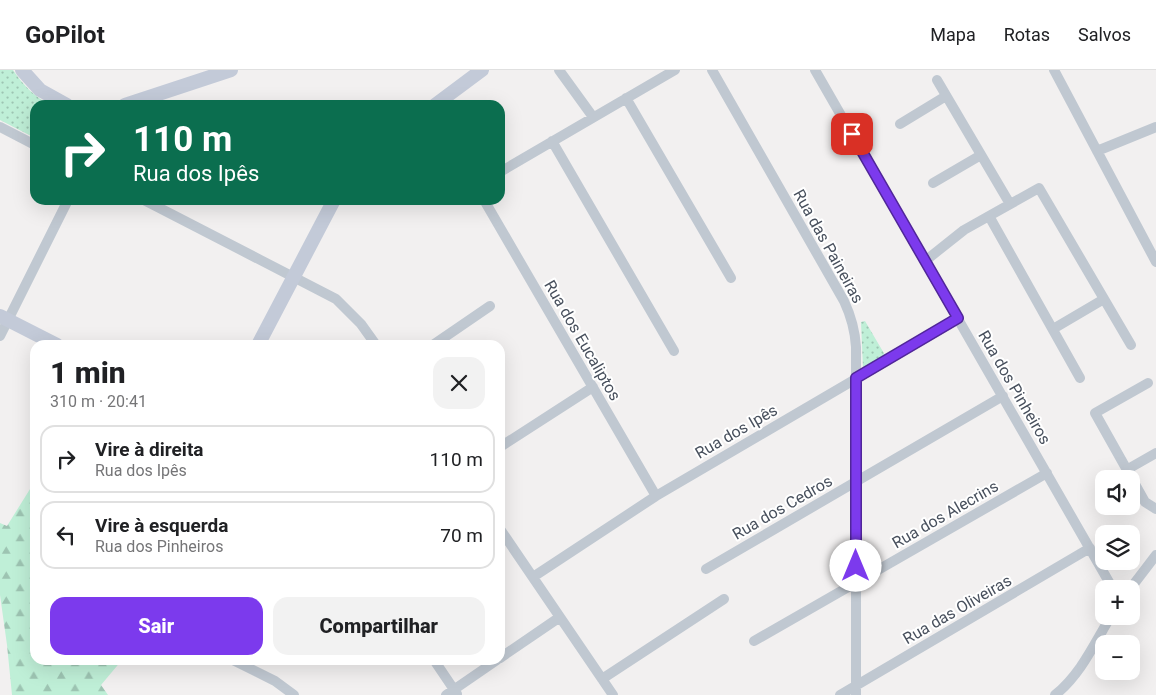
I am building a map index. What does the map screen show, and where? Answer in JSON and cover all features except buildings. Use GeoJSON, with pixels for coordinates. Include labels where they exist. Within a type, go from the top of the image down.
{"type":"FeatureCollection","features":[{"type":"Feature","properties":{"kind":"street"},"geometry":{"type":"LineString","coordinates":[[22,70],[40,90],[58,100]]}},
{"type":"Feature","properties":{"kind":"street"},"geometry":{"type":"LineString","coordinates":[[140,100],[231,70]]}},
{"type":"Feature","properties":{"kind":"street"},"geometry":{"type":"LineString","coordinates":[[442,100],[482,70]]}},
{"type":"Feature","properties":{"kind":"street"},"geometry":{"type":"LineString","coordinates":[[559,70],[593,118]]}},
{"type":"Feature","properties":{"kind":"street"},"geometry":{"type":"LineString","coordinates":[[505,169],[674,70]]}},
{"type":"Feature","properties":{"kind":"street","name":"Rua das Paineiras"},"geometry":{"type":"LineString","coordinates":[[712,70],[850,314],[856,347],[856,690]]}},
{"type":"Feature","properties":{"kind":"street","name":"Rua dos Pinheiros"},"geometry":{"type":"LineString","coordinates":[[815,70],[1108,580]]}},
{"type":"Feature","properties":{"kind":"street"},"geometry":{"type":"LineString","coordinates":[[1054,70],[1156,262]]}},
{"type":"Feature","properties":{"kind":"street"},"geometry":{"type":"LineString","coordinates":[[937,80],[1010,204]]}},
{"type":"Feature","properties":{"kind":"street"},"geometry":{"type":"LineString","coordinates":[[900,124],[946,96]]}},
{"type":"Feature","properties":{"kind":"street"},"geometry":{"type":"LineString","coordinates":[[626,98],[731,278]]}},
{"type":"Feature","properties":{"kind":"street"},"geometry":{"type":"LineString","coordinates":[[0,127],[30,142]]}},
{"type":"Feature","properties":{"kind":"street"},"geometry":{"type":"LineString","coordinates":[[1097,151],[1156,127]]}},
{"type":"Feature","properties":{"kind":"street"},"geometry":{"type":"LineString","coordinates":[[552,141],[674,350]]}},
{"type":"Feature","properties":{"kind":"street"},"geometry":{"type":"LineString","coordinates":[[933,183],[980,155]]}},
{"type":"Feature","properties":{"kind":"street"},"geometry":{"type":"LineString","coordinates":[[925,261],[964,230],[1039,188],[1131,345]]}},
{"type":"Feature","properties":{"kind":"street"},"geometry":{"type":"LineString","coordinates":[[0,336],[4,318],[65,205]]}},
{"type":"Feature","properties":{"kind":"street"},"geometry":{"type":"LineString","coordinates":[[154,205],[336,299],[361,324],[372,340]]}},
{"type":"Feature","properties":{"kind":"street"},"geometry":{"type":"LineString","coordinates":[[261,340],[331,205]]}},
{"type":"Feature","properties":{"kind":"street","name":"Rua dos Eucaliptos"},"geometry":{"type":"LineString","coordinates":[[487,205],[656,496]]}},
{"type":"Feature","properties":{"kind":"street"},"geometry":{"type":"LineString","coordinates":[[989,216],[1080,378]]}},
{"type":"Feature","properties":{"kind":"street"},"geometry":{"type":"LineString","coordinates":[[1053,329],[1104,299]]}},
{"type":"Feature","properties":{"kind":"street"},"geometry":{"type":"LineString","coordinates":[[441,340],[490,306]]}},
{"type":"Feature","properties":{"kind":"street"},"geometry":{"type":"LineString","coordinates":[[4,318],[47,340]]}},
{"type":"Feature","properties":{"kind":"street","name":"Rua dos Ipês"},"geometry":{"type":"LineString","coordinates":[[533,577],[656,496],[958,318]]}},
{"type":"Feature","properties":{"kind":"street"},"geometry":{"type":"LineString","coordinates":[[1148,383],[1096,413],[1146,502],[1156,509]]}},
{"type":"Feature","properties":{"kind":"street"},"geometry":{"type":"LineString","coordinates":[[505,444],[593,387]]}},
{"type":"Feature","properties":{"kind":"street","name":"Rua dos Cedros"},"geometry":{"type":"LineString","coordinates":[[706,569],[1003,396]]}},
{"type":"Feature","properties":{"kind":"street"},"geometry":{"type":"LineString","coordinates":[[1128,469],[1156,453]]}},
{"type":"Feature","properties":{"kind":"street","name":"Rua dos Alecrins"},"geometry":{"type":"LineString","coordinates":[[754,641],[1047,473]]}},
{"type":"Feature","properties":{"kind":"street"},"geometry":{"type":"LineString","coordinates":[[505,536],[613,695]]}},
{"type":"Feature","properties":{"kind":"street","name":"Rua das Oliveiras"},"geometry":{"type":"LineString","coordinates":[[840,695],[856,690],[1090,548]]}},
{"type":"Feature","properties":{"kind":"street"},"geometry":{"type":"LineString","coordinates":[[1137,580],[1156,555]]}},
{"type":"Feature","properties":{"kind":"street"},"geometry":{"type":"LineString","coordinates":[[602,679],[724,599]]}},
{"type":"Feature","properties":{"kind":"street"},"geometry":{"type":"LineString","coordinates":[[505,655],[560,617]]}},
{"type":"Feature","properties":{"kind":"street"},"geometry":{"type":"LineString","coordinates":[[1055,695],[1067,685],[1078,671],[1106,625]]}},
{"type":"Feature","properties":{"kind":"street"},"geometry":{"type":"LineString","coordinates":[[243,665],[275,681],[294,695]]}},
{"type":"Feature","properties":{"kind":"street"},"geometry":{"type":"LineString","coordinates":[[437,665],[453,693],[491,665]]}},
{"type":"Feature","properties":{"kind":"green space"},"geometry":{"type":"Polygon","coordinates":[[[0,70],[13,70],[21,81],[42,100],[30,100],[30,135],[0,120],[0,70]]]}},
{"type":"Feature","properties":{"kind":"green space"},"geometry":{"type":"Polygon","coordinates":[[[865,321],[885,355],[863,368],[861,322],[865,321]]]}},
{"type":"Feature","properties":{"kind":"green space"},"geometry":{"type":"Polygon","coordinates":[[[30,489],[30,665],[118,665],[101,685],[108,695],[12,695],[0,595],[0,523],[7,526],[30,489]]]}},
{"type":"Feature","properties":{"kind":"route"},"geometry":{"type":"LineString","coordinates":[[852,134],[958,318],[856,378],[856,566]]}}]}
